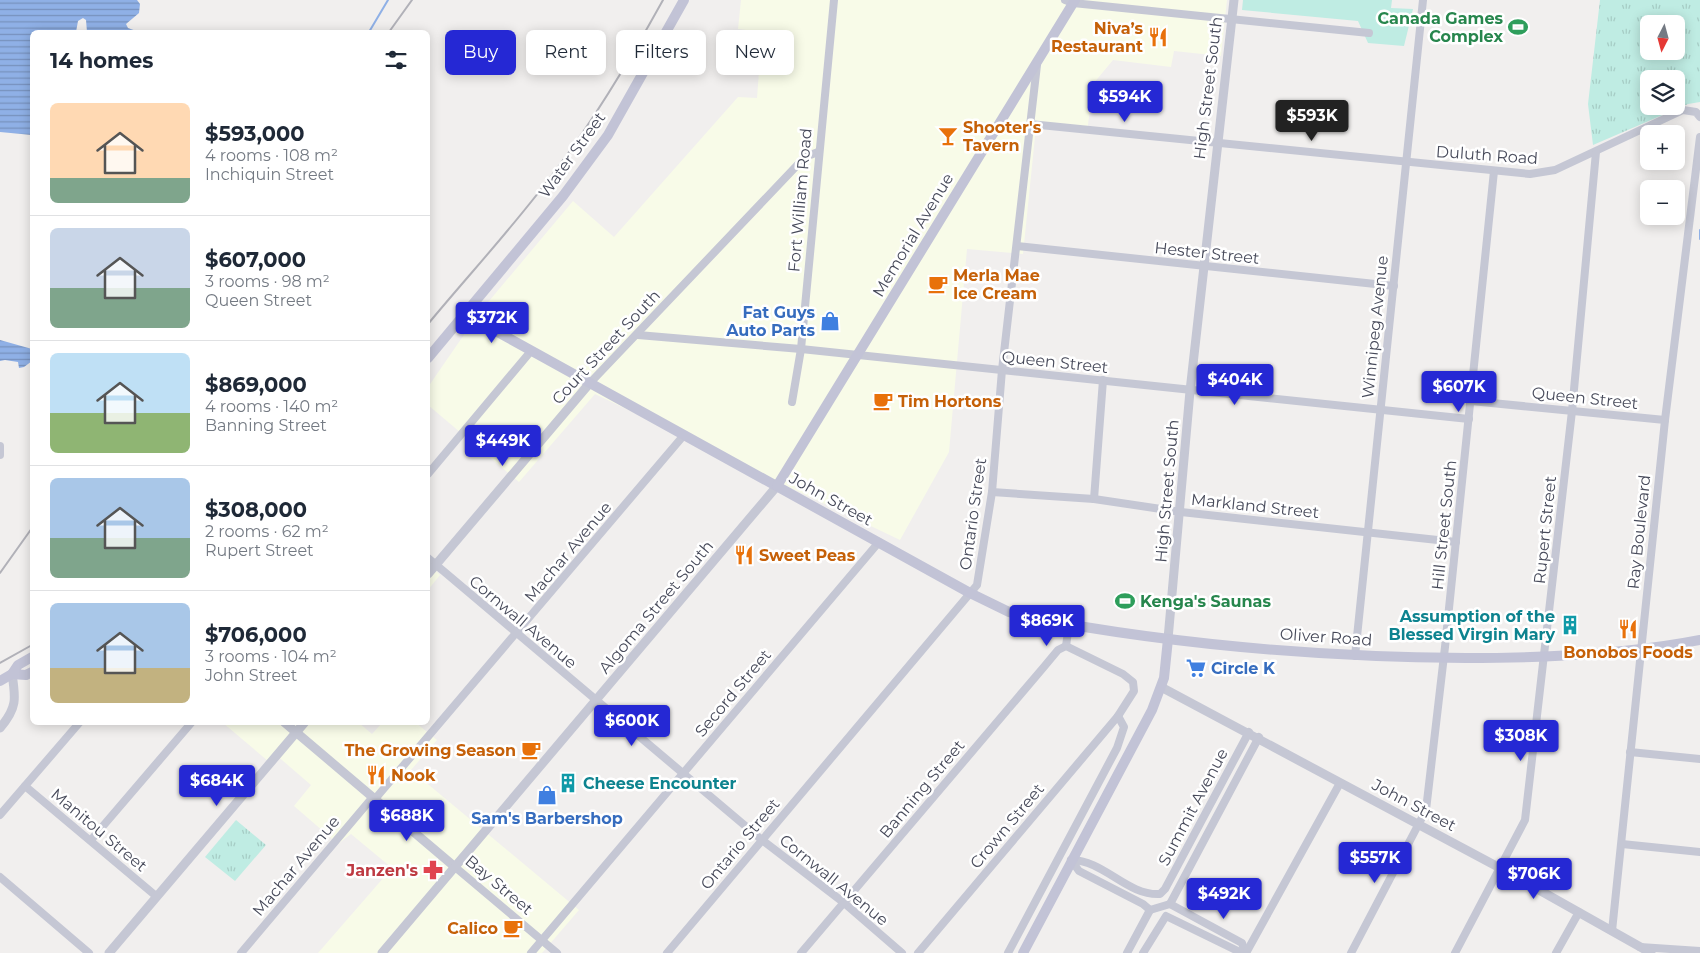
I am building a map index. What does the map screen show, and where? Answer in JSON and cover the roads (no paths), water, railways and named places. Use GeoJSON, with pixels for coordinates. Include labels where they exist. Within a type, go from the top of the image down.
{"type":"FeatureCollection","features":[{"type":"Feature","properties":{"kind":"main road","name":"Water Street"},"geometry":{"type":"LineString","coordinates":[[430,356],[563,196],[608,135],[684,0]]}},
{"type":"Feature","properties":{"kind":"main road","name":"Memorial Avenue"},"geometry":{"type":"LineString","coordinates":[[777,486],[858,356],[1071,1]]}},
{"type":"Feature","properties":{"kind":"main road","name":"John Street"},"geometry":{"type":"LineString","coordinates":[[465,314],[970,593],[1009,612],[1070,625]]}},
{"type":"Feature","properties":{"kind":"main road","name":"Oliver Road"},"geometry":{"type":"LineString","coordinates":[[1070,625],[1168,639],[1356,656],[1545,658],[1700,640]]}},
{"type":"Feature","properties":{"kind":"main road","name":"High Street South"},"geometry":{"type":"LineString","coordinates":[[1023,953],[1152,710],[1161,687],[1168,639]]}},
{"type":"Feature","properties":{"kind":"main road"},"geometry":{"type":"LineString","coordinates":[[0,681],[12,674],[18,665],[30,658]]}},
{"type":"Feature","properties":{"kind":"main road"},"geometry":{"type":"LineString","coordinates":[[12,674],[26,675],[30,673]]}},
{"type":"Feature","properties":{"kind":"street","name":"Fort William Road"},"geometry":{"type":"LineString","coordinates":[[792,402],[800,349],[834,0]]}},
{"type":"Feature","properties":{"kind":"street","name":"High Street South"},"geometry":{"type":"LineString","coordinates":[[1168,639],[1181,512],[1190,391],[1234,0]]}},
{"type":"Feature","properties":{"kind":"street","name":"Winnipeg Avenue"},"geometry":{"type":"LineString","coordinates":[[1356,656],[1423,0]]}},
{"type":"Feature","properties":{"kind":"street"},"geometry":{"type":"LineString","coordinates":[[1071,1],[1369,33]]}},
{"type":"Feature","properties":{"kind":"street","name":"Ontario Street"},"geometry":{"type":"LineString","coordinates":[[667,953],[977,585],[992,492],[1002,370],[1037,58]]}},
{"type":"Feature","properties":{"kind":"street","name":"Duluth Road"},"geometry":{"type":"LineString","coordinates":[[1030,124],[1494,171],[1543,174],[1596,152],[1683,110],[1696,112],[1700,117]]}},
{"type":"Feature","properties":{"kind":"street","name":"Ray Boulevard"},"geometry":{"type":"LineString","coordinates":[[1612,931],[1665,420],[1700,137]]}},
{"type":"Feature","properties":{"kind":"street","name":"Court Street South"},"geometry":{"type":"LineString","coordinates":[[430,571],[589,384],[638,335],[805,157],[818,152]]}},
{"type":"Feature","properties":{"kind":"street","name":"Rupert Street"},"geometry":{"type":"LineString","coordinates":[[1455,953],[1525,820],[1572,411],[1596,152]]}},
{"type":"Feature","properties":{"kind":"street","name":"Hill Street South"},"geometry":{"type":"LineString","coordinates":[[1351,953],[1426,810],[1444,658],[1494,171]]}},
{"type":"Feature","properties":{"kind":"street","name":"Hester Street"},"geometry":{"type":"LineString","coordinates":[[1017,246],[1394,286]]}},
{"type":"Feature","properties":{"kind":"street","name":"Queen Street"},"geometry":{"type":"LineString","coordinates":[[638,335],[800,349],[1469,419]]}},
{"type":"Feature","properties":{"kind":"street"},"geometry":{"type":"LineString","coordinates":[[430,472],[531,352]]}},
{"type":"Feature","properties":{"kind":"street"},"geometry":{"type":"LineString","coordinates":[[1094,499],[1103,380]]}},
{"type":"Feature","properties":{"kind":"street","name":"Queen Street"},"geometry":{"type":"LineString","coordinates":[[1471,401],[1665,420]]}},
{"type":"Feature","properties":{"kind":"street","name":"Machar Avenue"},"geometry":{"type":"LineString","coordinates":[[241,953],[373,798],[517,634],[684,435]]}},
{"type":"Feature","properties":{"kind":"street"},"geometry":{"type":"LineString","coordinates":[[0,446],[0,455]]}},
{"type":"Feature","properties":{"kind":"street","name":"Algoma Street South"},"geometry":{"type":"LineString","coordinates":[[382,953],[777,486]]}},
{"type":"Feature","properties":{"kind":"street","name":"Markland Street"},"geometry":{"type":"LineString","coordinates":[[992,492],[1094,499],[1181,512],[1456,542]]}},
{"type":"Feature","properties":{"kind":"street","name":"Secord Street"},"geometry":{"type":"LineString","coordinates":[[531,953],[879,542]]}},
{"type":"Feature","properties":{"kind":"street","name":"Cornwall Avenue"},"geometry":{"type":"LineString","coordinates":[[430,560],[596,702],[762,840],[843,902],[902,953]]}},
{"type":"Feature","properties":{"kind":"street"},"geometry":{"type":"LineString","coordinates":[[1008,953],[1117,748],[1124,727],[1118,716],[1134,691],[1133,682],[1123,674],[1066,646],[1070,625]]}},
{"type":"Feature","properties":{"kind":"street","name":"Banning Street"},"geometry":{"type":"LineString","coordinates":[[801,953],[1058,650],[1066,646]]}},
{"type":"Feature","properties":{"kind":"street"},"geometry":{"type":"LineString","coordinates":[[0,728],[14,709],[15,694],[12,674]]}},
{"type":"Feature","properties":{"kind":"street","name":"John Street"},"geometry":{"type":"LineString","coordinates":[[1161,687],[1259,737],[1340,783],[1500,868],[1651,953]]}},
{"type":"Feature","properties":{"kind":"street","name":"Crown Street"},"geometry":{"type":"LineString","coordinates":[[918,953],[1118,716]]}},
{"type":"Feature","properties":{"kind":"street"},"geometry":{"type":"LineString","coordinates":[[0,815],[77,725]]}},
{"type":"Feature","properties":{"kind":"street"},"geometry":{"type":"LineString","coordinates":[[90,840],[189,725]]}},
{"type":"Feature","properties":{"kind":"street","name":"Bay Street"},"geometry":{"type":"LineString","coordinates":[[288,725],[557,953]]}},
{"type":"Feature","properties":{"kind":"street"},"geometry":{"type":"LineString","coordinates":[[109,953],[303,725]]}},
{"type":"Feature","properties":{"kind":"street","name":"Summit Avenue"},"geometry":{"type":"LineString","coordinates":[[1071,860],[1085,860],[1142,892],[1160,894],[1165,889],[1249,732]]}},
{"type":"Feature","properties":{"kind":"street","name":"Summit Avenue"},"geometry":{"type":"LineString","coordinates":[[1174,906],[1259,737]]}},
{"type":"Feature","properties":{"kind":"street"},"geometry":{"type":"LineString","coordinates":[[1630,752],[1700,759]]}},
{"type":"Feature","properties":{"kind":"street"},"geometry":{"type":"LineString","coordinates":[[1245,953],[1340,783]]}},
{"type":"Feature","properties":{"kind":"street","name":"Manitou Street"},"geometry":{"type":"LineString","coordinates":[[25,786],[156,896]]}},
{"type":"Feature","properties":{"kind":"street"},"geometry":{"type":"LineString","coordinates":[[1622,844],[1700,852]]}},
{"type":"Feature","properties":{"kind":"street"},"geometry":{"type":"LineString","coordinates":[[1071,860],[1079,871],[1143,904],[1150,910]]}},
{"type":"Feature","properties":{"kind":"street"},"geometry":{"type":"LineString","coordinates":[[0,877],[89,953]]}},
{"type":"Feature","properties":{"kind":"street"},"geometry":{"type":"LineString","coordinates":[[1150,910],[1174,906],[1242,943],[1245,953]]}},
{"type":"Feature","properties":{"kind":"street"},"geometry":{"type":"LineString","coordinates":[[1127,953],[1150,910]]}},
{"type":"Feature","properties":{"kind":"street"},"geometry":{"type":"LineString","coordinates":[[1556,953],[1579,912]]}},
{"type":"Feature","properties":{"kind":"street"},"geometry":{"type":"LineString","coordinates":[[1143,953],[1166,916],[1245,953]]}},
{"type":"Feature","properties":{"kind":"street"},"geometry":{"type":"LineString","coordinates":[[1640,947],[1700,951]]}},
{"type":"Feature","properties":{"kind":"water"},"geometry":{"type":"Polygon","coordinates":[[[0,0],[137,0],[140,4],[139,13],[126,24],[128,28],[134,30],[87,30],[86,20],[83,18],[78,21],[76,30],[30,30],[30,135],[0,132],[0,0]]]}},
{"type":"Feature","properties":{"kind":"water"},"geometry":{"type":"Polygon","coordinates":[[[0,340],[30,348],[30,362],[24,367],[19,368],[18,362],[0,361],[0,340]]]}},
{"type":"Feature","properties":{"kind":"waterway"},"geometry":{"type":"LineString","coordinates":[[370,30],[388,0]]}},
{"type":"Feature","properties":{"kind":"waterway"},"geometry":{"type":"LineString","coordinates":[[1700,230],[1700,239]]}},
{"type":"Feature","properties":{"kind":"railway"},"geometry":{"type":"LineString","coordinates":[[390,30],[412,0]]}},
{"type":"Feature","properties":{"kind":"railway"},"geometry":{"type":"LineString","coordinates":[[430,322],[527,207],[573,147],[614,85],[663,0]]}},
{"type":"Feature","properties":{"kind":"railway"},"geometry":{"type":"LineString","coordinates":[[0,573],[30,531]]}},
{"type":"Feature","properties":{"kind":"railway"},"geometry":{"type":"LineString","coordinates":[[0,663],[30,646]]}},
{"type":"Feature","properties":{"kind":"place","name":"Canada Games Complex"},"geometry":{"type":"Point","coordinates":[1518,27]}},
{"type":"Feature","properties":{"kind":"place","name":"Niva’s Restaurant"},"geometry":{"type":"Point","coordinates":[1158,37]}},
{"type":"Feature","properties":{"kind":"place","name":"Shooter's Tavern"},"geometry":{"type":"Point","coordinates":[948,136]}},
{"type":"Feature","properties":{"kind":"place","name":"Merla Mae Ice Cream"},"geometry":{"type":"Point","coordinates":[938,284]}},
{"type":"Feature","properties":{"kind":"place","name":"Fat Guys Auto Parts"},"geometry":{"type":"Point","coordinates":[830,321]}},
{"type":"Feature","properties":{"kind":"place","name":"Tim Hortons"},"geometry":{"type":"Point","coordinates":[883,401]}},
{"type":"Feature","properties":{"kind":"place","name":"Sweet Peas"},"geometry":{"type":"Point","coordinates":[744,555]}},
{"type":"Feature","properties":{"kind":"place","name":"Kenga's Saunas"},"geometry":{"type":"Point","coordinates":[1125,601]}},
{"type":"Feature","properties":{"kind":"place","name":"Assumption of the Blessed Virgin Mary"},"geometry":{"type":"Point","coordinates":[1570,625]}},
{"type":"Feature","properties":{"kind":"place","name":"Bonobos Foods"},"geometry":{"type":"Point","coordinates":[1628,629]}},
{"type":"Feature","properties":{"kind":"place","name":"Circle K"},"geometry":{"type":"Point","coordinates":[1196,668]}},
{"type":"Feature","properties":{"kind":"place","name":"The Growing Season"},"geometry":{"type":"Point","coordinates":[531,750]}},
{"type":"Feature","properties":{"kind":"place","name":"Nook"},"geometry":{"type":"Point","coordinates":[376,775]}},
{"type":"Feature","properties":{"kind":"place","name":"Cheese Encounter"},"geometry":{"type":"Point","coordinates":[568,783]}},
{"type":"Feature","properties":{"kind":"place","name":"Sam's Barbershop"},"geometry":{"type":"Point","coordinates":[547,795]}},
{"type":"Feature","properties":{"kind":"place","name":"Janzen's"},"geometry":{"type":"Point","coordinates":[433,870]}},
{"type":"Feature","properties":{"kind":"place","name":"Calico"},"geometry":{"type":"Point","coordinates":[513,928]}}]}
